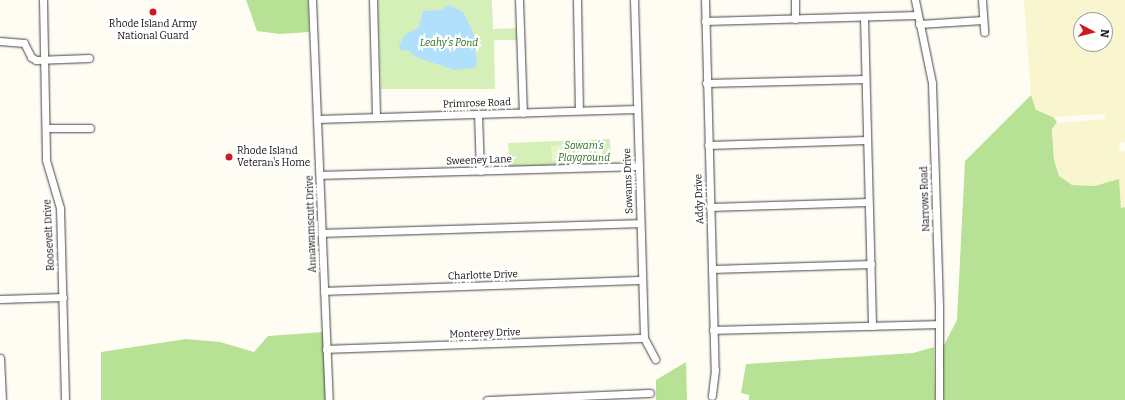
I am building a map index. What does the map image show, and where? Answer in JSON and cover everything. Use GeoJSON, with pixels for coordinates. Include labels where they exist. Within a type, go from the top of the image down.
{"type":"FeatureCollection","features":[{"type":"Feature","properties":{"kind":"street","name":"Roosevelt Drive"},"geometry":{"type":"LineString","coordinates":[[43,0],[47,170],[60,208],[64,400]]}},
{"type":"Feature","properties":{"kind":"street","name":"Annawamscutt Drive"},"geometry":{"type":"LineString","coordinates":[[312,0],[329,400]]}},
{"type":"Feature","properties":{"kind":"street"},"geometry":{"type":"LineString","coordinates":[[373,0],[376,117]]}},
{"type":"Feature","properties":{"kind":"street"},"geometry":{"type":"LineString","coordinates":[[519,0],[523,113]]}},
{"type":"Feature","properties":{"kind":"street"},"geometry":{"type":"LineString","coordinates":[[576,0],[579,110]]}},
{"type":"Feature","properties":{"kind":"street","name":"Sowams Drive"},"geometry":{"type":"LineString","coordinates":[[634,0],[644,338],[655,359]]}},
{"type":"Feature","properties":{"kind":"street","name":"Addy Drive"},"geometry":{"type":"LineString","coordinates":[[705,0],[715,385],[712,396]]}},
{"type":"Feature","properties":{"kind":"street"},"geometry":{"type":"LineString","coordinates":[[795,0],[795,19]]}},
{"type":"Feature","properties":{"kind":"street","name":"Narrows Road"},"geometry":{"type":"LineString","coordinates":[[915,0],[919,24],[930,66],[932,89],[939,324],[939,400]]}},
{"type":"Feature","properties":{"kind":"street"},"geometry":{"type":"LineString","coordinates":[[982,0],[984,32]]}},
{"type":"Feature","properties":{"kind":"street"},"geometry":{"type":"LineString","coordinates":[[705,21],[864,18],[917,15]]}},
{"type":"Feature","properties":{"kind":"street"},"geometry":{"type":"LineString","coordinates":[[864,18],[872,326]]}},
{"type":"Feature","properties":{"kind":"street"},"geometry":{"type":"LineString","coordinates":[[919,24],[983,20]]}},
{"type":"Feature","properties":{"kind":"street"},"geometry":{"type":"LineString","coordinates":[[0,41],[20,42],[26,45],[31,57],[44,60],[89,58]]}},
{"type":"Feature","properties":{"kind":"street"},"geometry":{"type":"LineString","coordinates":[[706,83],[865,79]]}},
{"type":"Feature","properties":{"kind":"street","name":"Primrose Road"},"geometry":{"type":"LineString","coordinates":[[317,119],[637,108]]}},
{"type":"Feature","properties":{"kind":"street"},"geometry":{"type":"LineString","coordinates":[[478,114],[480,171]]}},
{"type":"Feature","properties":{"kind":"street"},"geometry":{"type":"LineString","coordinates":[[46,128],[90,128]]}},
{"type":"Feature","properties":{"kind":"street"},"geometry":{"type":"LineString","coordinates":[[708,145],[866,140]]}},
{"type":"Feature","properties":{"kind":"street","name":"Sweeney Lane"},"geometry":{"type":"LineString","coordinates":[[320,175],[639,166]]}},
{"type":"Feature","properties":{"kind":"street"},"geometry":{"type":"LineString","coordinates":[[710,207],[868,202]]}},
{"type":"Feature","properties":{"kind":"street"},"geometry":{"type":"LineString","coordinates":[[322,233],[640,223]]}},
{"type":"Feature","properties":{"kind":"street"},"geometry":{"type":"LineString","coordinates":[[712,268],[871,264]]}},
{"type":"Feature","properties":{"kind":"street","name":"Charlotte Drive"},"geometry":{"type":"LineString","coordinates":[[324,291],[642,280]]}},
{"type":"Feature","properties":{"kind":"street"},"geometry":{"type":"LineString","coordinates":[[0,299],[63,297]]}},
{"type":"Feature","properties":{"kind":"street"},"geometry":{"type":"LineString","coordinates":[[713,330],[939,324]]}},
{"type":"Feature","properties":{"kind":"street","name":"Monterey Drive"},"geometry":{"type":"LineString","coordinates":[[326,349],[644,338]]}},
{"type":"Feature","properties":{"kind":"street"},"geometry":{"type":"LineString","coordinates":[[0,358],[2,400]]}},
{"type":"Feature","properties":{"kind":"street"},"geometry":{"type":"LineString","coordinates":[[487,400],[650,393]]}},
{"type":"Feature","properties":{"kind":"shaded area"},"geometry":{"type":"Polygon","coordinates":[[[1024,0],[1125,0],[1125,142],[1120,142],[1119,152],[1125,151],[1125,207],[1121,208],[1119,180],[1095,186],[1072,185],[1059,176],[1054,160],[1053,125],[1057,123],[1106,119],[1103,114],[1053,117],[1036,110],[1031,95],[1024,0]]]}},
{"type":"Feature","properties":{"kind":"green space"},"geometry":{"type":"Polygon","coordinates":[[[246,0],[308,0],[309,32],[280,34],[257,31],[246,0]]]}},
{"type":"Feature","properties":{"kind":"green space","name":"Leahy's Pond"},"geometry":{"type":"Polygon","coordinates":[[[378,0],[492,0],[493,29],[517,28],[517,40],[494,40],[495,89],[381,89],[378,0]]]}},
{"type":"Feature","properties":{"kind":"green space"},"geometry":{"type":"Polygon","coordinates":[[[1031,95],[1036,110],[1053,117],[1057,122],[1052,129],[1054,160],[1059,176],[1072,185],[1095,186],[1119,179],[1121,208],[1125,207],[1125,400],[944,400],[943,347],[957,320],[965,161],[1031,95]]]}},
{"type":"Feature","properties":{"kind":"green space","name":"Sowam's Playground"},"geometry":{"type":"Polygon","coordinates":[[[610,139],[611,163],[510,167],[508,143],[610,139]]]}},
{"type":"Feature","properties":{"kind":"green space"},"geometry":{"type":"Polygon","coordinates":[[[561,145],[562,160],[552,161],[551,146],[561,145]]]}},
{"type":"Feature","properties":{"kind":"green space"},"geometry":{"type":"Polygon","coordinates":[[[323,332],[328,400],[101,400],[101,352],[186,339],[220,342],[254,352],[268,336],[323,332]]]}},
{"type":"Feature","properties":{"kind":"green space"},"geometry":{"type":"Polygon","coordinates":[[[934,347],[935,400],[749,400],[749,395],[741,393],[746,364],[913,353],[934,347]]]}},
{"type":"Feature","properties":{"kind":"green space"},"geometry":{"type":"Polygon","coordinates":[[[686,362],[687,400],[656,400],[656,380],[686,362]]]}},
{"type":"Feature","properties":{"kind":"water"},"geometry":{"type":"Polygon","coordinates":[[[449,5],[463,12],[473,32],[477,63],[475,68],[455,70],[415,57],[410,51],[400,50],[399,45],[405,35],[419,27],[423,11],[441,10],[449,5]]]}},
{"type":"Feature","properties":{"kind":"place","name":"Rhode Island Army National Guard"},"geometry":{"type":"Point","coordinates":[153,12]}},
{"type":"Feature","properties":{"kind":"place","name":"Rhode Island Veteran's Home"},"geometry":{"type":"Point","coordinates":[229,157]}}]}
